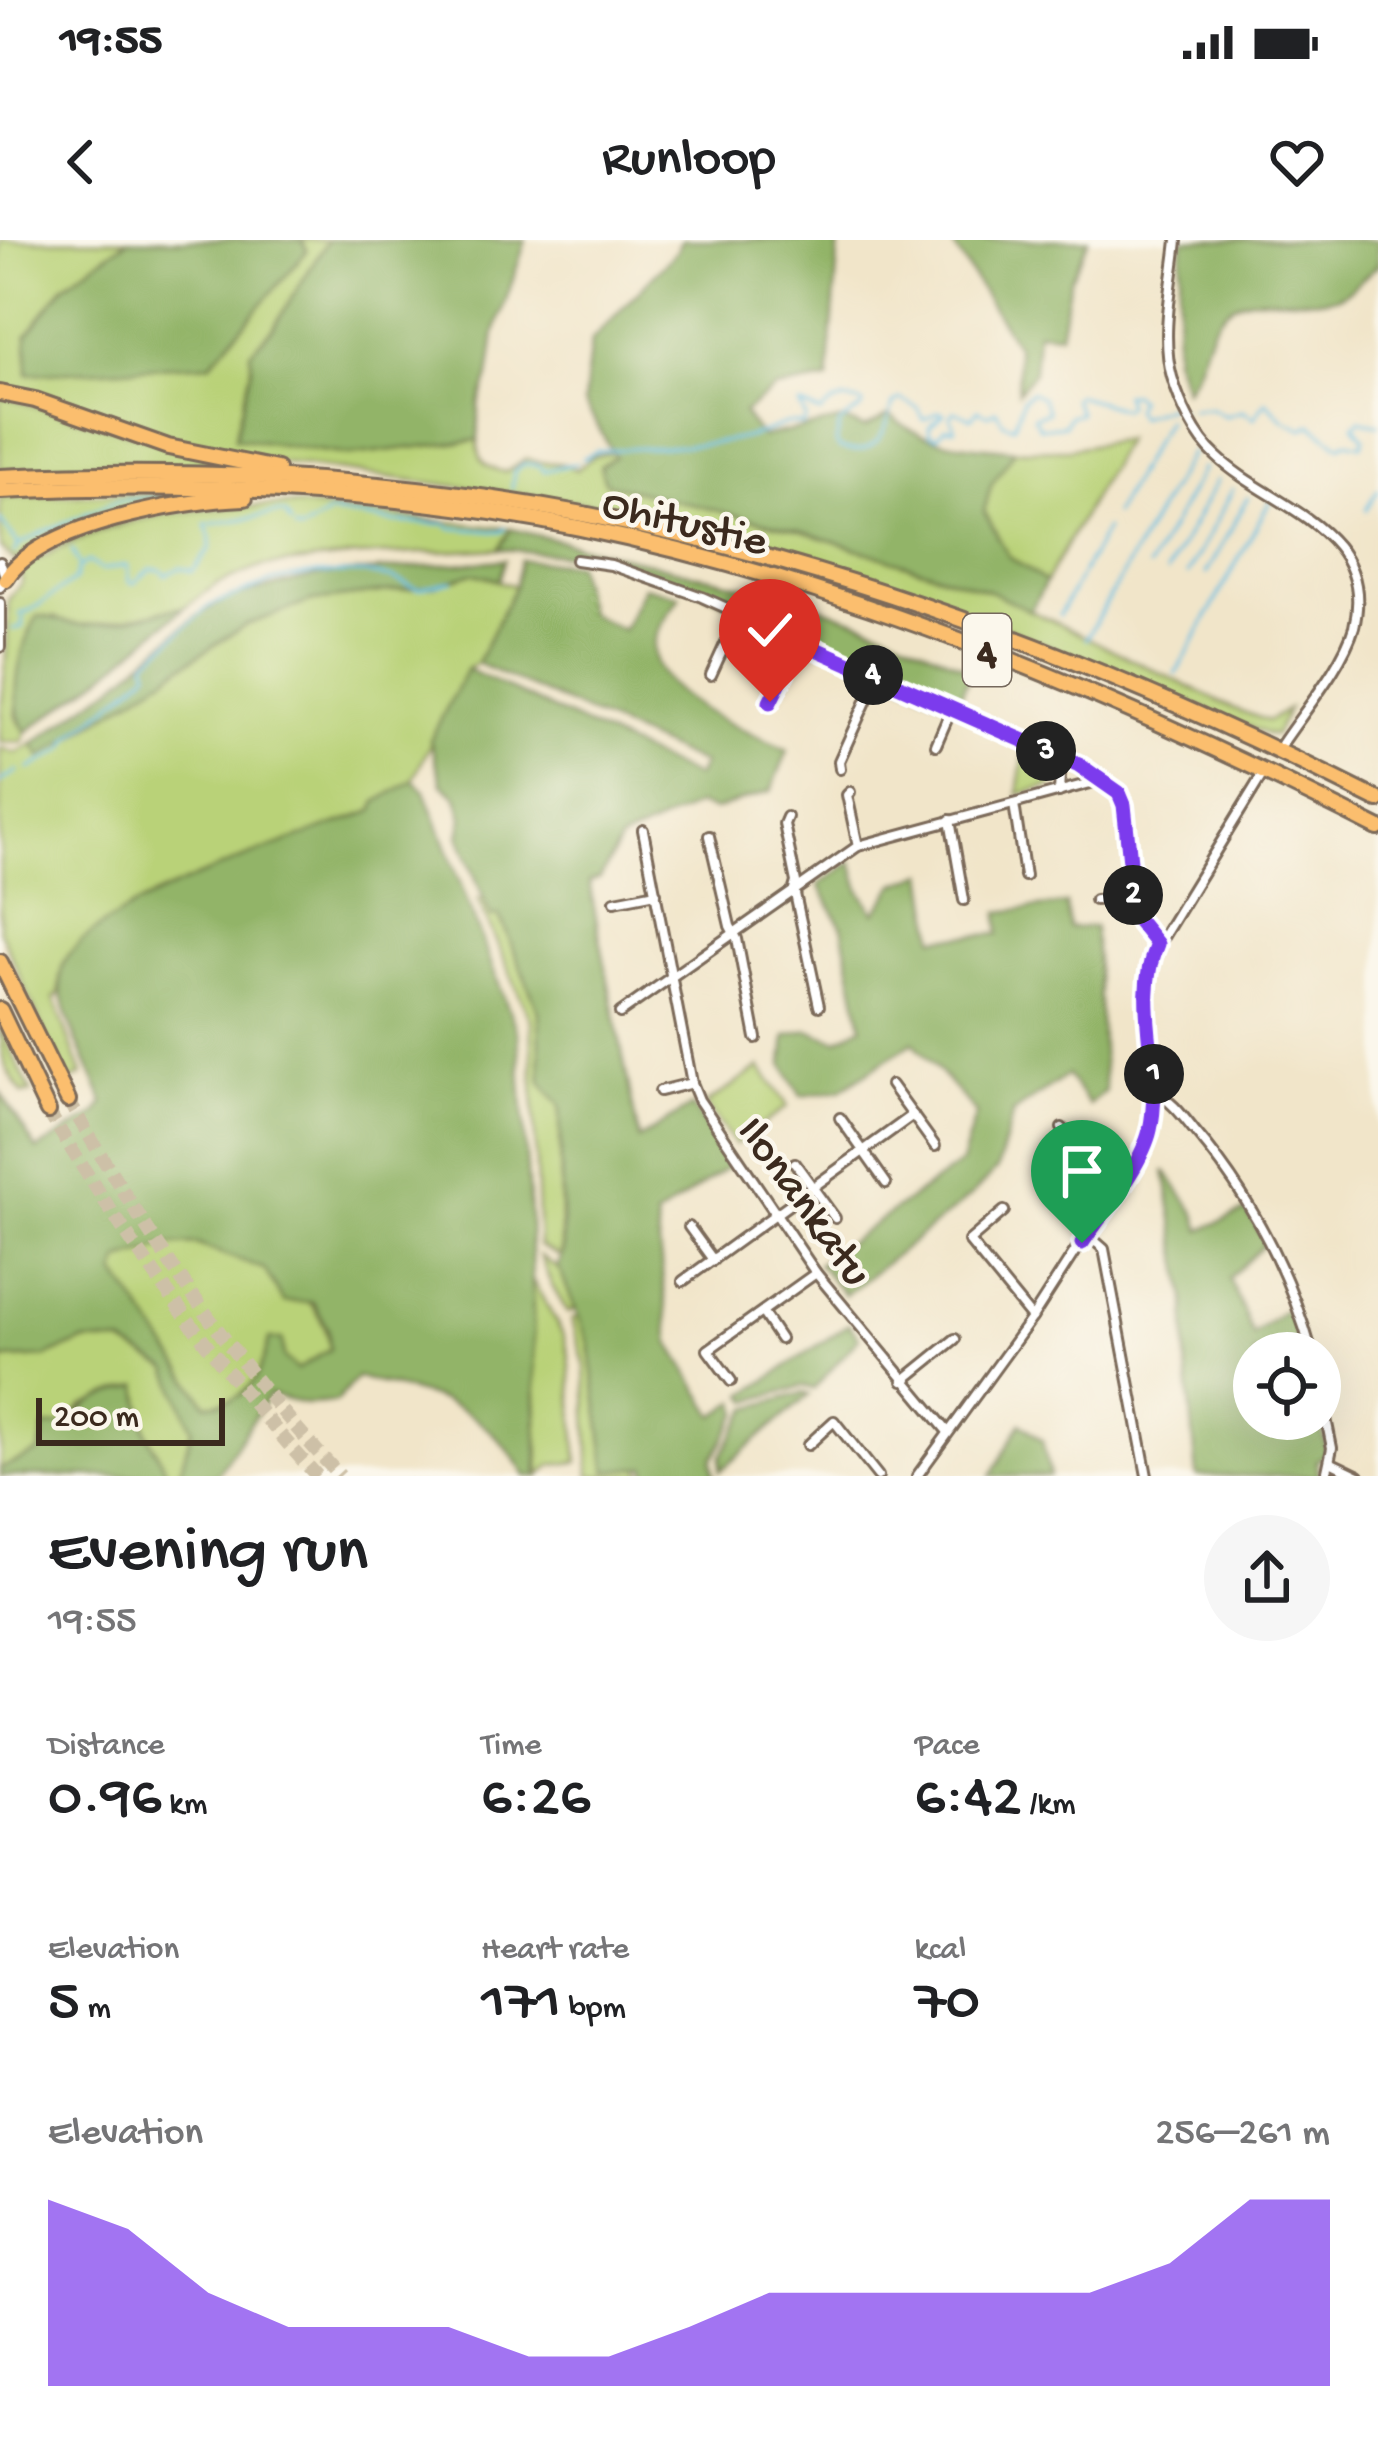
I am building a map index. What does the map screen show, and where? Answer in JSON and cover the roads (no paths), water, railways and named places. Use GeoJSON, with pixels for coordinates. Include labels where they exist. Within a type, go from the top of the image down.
{"type":"FeatureCollection","features":[{"type":"Feature","properties":{"kind":"highway"},"geometry":{"type":"LineString","coordinates":[[0,393],[35,400],[168,447],[332,488]]}},
{"type":"Feature","properties":{"kind":"highway","name":"Ohitustie"},"geometry":{"type":"LineString","coordinates":[[0,477],[166,473],[332,488],[575,527],[800,584],[1082,687],[1378,828]]}},
{"type":"Feature","properties":{"kind":"highway"},"geometry":{"type":"LineString","coordinates":[[2,586],[20,563],[119,516],[193,500],[332,488]]}},
{"type":"Feature","properties":{"kind":"highway","name":"Ohitustie"},"geometry":{"type":"LineString","coordinates":[[0,491],[423,489],[577,513],[718,545],[884,594],[1127,684],[1292,756],[1378,800]]}},
{"type":"Feature","properties":{"kind":"highway"},"geometry":{"type":"LineString","coordinates":[[0,962],[68,1100]]}},
{"type":"Feature","properties":{"kind":"highway"},"geometry":{"type":"LineString","coordinates":[[0,1010],[49,1111]]}},
{"type":"Feature","properties":{"kind":"street"},"geometry":{"type":"LineString","coordinates":[[1177,240],[1168,357],[1183,406],[1218,459],[1329,532],[1352,572],[1357,600],[1346,646],[1282,744]]}},
{"type":"Feature","properties":{"kind":"street"},"geometry":{"type":"LineString","coordinates":[[575,560],[610,565],[672,585],[1089,771],[1119,793],[1124,805],[1136,918],[1157,944]]}},
{"type":"Feature","properties":{"kind":"street"},"geometry":{"type":"LineString","coordinates":[[0,562],[2,586]]}},
{"type":"Feature","properties":{"kind":"street"},"geometry":{"type":"LineString","coordinates":[[0,603],[0,644]]}},
{"type":"Feature","properties":{"kind":"street"},"geometry":{"type":"LineString","coordinates":[[711,675],[739,614]]}},
{"type":"Feature","properties":{"kind":"street"},"geometry":{"type":"LineString","coordinates":[[770,702],[800,642]]}},
{"type":"Feature","properties":{"kind":"street"},"geometry":{"type":"LineString","coordinates":[[839,769],[878,676]]}},
{"type":"Feature","properties":{"kind":"street"},"geometry":{"type":"LineString","coordinates":[[935,745],[951,710]]}},
{"type":"Feature","properties":{"kind":"street"},"geometry":{"type":"LineString","coordinates":[[1059,792],[1060,757]]}},
{"type":"Feature","properties":{"kind":"street"},"geometry":{"type":"LineString","coordinates":[[917,1476],[1032,1318],[1149,1136],[1154,1092],[1147,975],[1157,944],[1261,777]]}},
{"type":"Feature","properties":{"kind":"street"},"geometry":{"type":"LineString","coordinates":[[620,1013],[858,846],[1098,781]]}},
{"type":"Feature","properties":{"kind":"street"},"geometry":{"type":"LineString","coordinates":[[850,792],[858,846]]}},
{"type":"Feature","properties":{"kind":"street"},"geometry":{"type":"LineString","coordinates":[[1014,804],[1025,876]]}},
{"type":"Feature","properties":{"kind":"street"},"geometry":{"type":"LineString","coordinates":[[787,817],[784,824],[794,890],[819,1006]]}},
{"type":"Feature","properties":{"kind":"street"},"geometry":{"type":"LineString","coordinates":[[950,820],[964,900]]}},
{"type":"Feature","properties":{"kind":"street","name":"Ilonankatu"},"geometry":{"type":"LineString","coordinates":[[643,830],[692,1083],[710,1120],[816,1273],[948,1432]]}},
{"type":"Feature","properties":{"kind":"street"},"geometry":{"type":"LineString","coordinates":[[709,836],[756,1038]]}},
{"type":"Feature","properties":{"kind":"street"},"geometry":{"type":"LineString","coordinates":[[615,901],[656,893]]}},
{"type":"Feature","properties":{"kind":"street"},"geometry":{"type":"LineString","coordinates":[[1095,900],[1133,897]]}},
{"type":"Feature","properties":{"kind":"street"},"geometry":{"type":"LineString","coordinates":[[660,1090],[692,1083]]}},
{"type":"Feature","properties":{"kind":"street"},"geometry":{"type":"LineString","coordinates":[[892,1085],[935,1146]]}},
{"type":"Feature","properties":{"kind":"street"},"geometry":{"type":"LineString","coordinates":[[1154,1092],[1167,1097],[1205,1142],[1259,1217],[1273,1242],[1305,1332]]}},
{"type":"Feature","properties":{"kind":"street"},"geometry":{"type":"LineString","coordinates":[[683,1281],[913,1115]]}},
{"type":"Feature","properties":{"kind":"street"},"geometry":{"type":"LineString","coordinates":[[840,1118],[886,1183]]}},
{"type":"Feature","properties":{"kind":"street"},"geometry":{"type":"LineString","coordinates":[[1062,1128],[1116,1192]]}},
{"type":"Feature","properties":{"kind":"street"},"geometry":{"type":"LineString","coordinates":[[795,1163],[835,1218]]}},
{"type":"Feature","properties":{"kind":"street"},"geometry":{"type":"LineString","coordinates":[[1004,1211],[969,1241],[1032,1318]]}},
{"type":"Feature","properties":{"kind":"street"},"geometry":{"type":"LineString","coordinates":[[689,1226],[713,1260]]}},
{"type":"Feature","properties":{"kind":"street"},"geometry":{"type":"LineString","coordinates":[[1088,1234],[1104,1249],[1147,1476]]}},
{"type":"Feature","properties":{"kind":"street"},"geometry":{"type":"LineString","coordinates":[[730,1381],[708,1350],[816,1273]]}},
{"type":"Feature","properties":{"kind":"street"},"geometry":{"type":"LineString","coordinates":[[762,1312],[780,1339]]}},
{"type":"Feature","properties":{"kind":"street"},"geometry":{"type":"LineString","coordinates":[[903,1381],[956,1340]]}},
{"type":"Feature","properties":{"kind":"street"},"geometry":{"type":"LineString","coordinates":[[808,1445],[834,1421],[875,1472],[862,1476]]}},
{"type":"Feature","properties":{"kind":"street"},"geometry":{"type":"LineString","coordinates":[[1326,1476],[1330,1440]]}},
{"type":"Feature","properties":{"kind":"street"},"geometry":{"type":"LineString","coordinates":[[1330,1462],[1360,1476]]}},
{"type":"Feature","properties":{"kind":"waterway"},"geometry":{"type":"LineString","coordinates":[[583,458],[596,451],[705,444],[748,437],[789,423],[803,425],[806,418],[799,405],[821,413],[845,400],[863,403],[840,423],[836,442],[839,448],[851,450],[877,441],[893,404],[900,399],[918,408],[924,420],[944,414],[929,427],[937,437],[945,428],[955,429],[950,416],[955,411],[971,418],[978,410],[989,415],[996,410],[1003,422],[1014,426],[1023,399],[1031,392],[1042,398],[1048,412],[1033,417],[1040,428],[1064,425],[1069,416],[1080,413],[1073,399],[1076,395],[1123,409],[1127,405],[1124,394],[1133,394],[1138,400],[1134,409],[1138,417],[1173,405],[1181,410]]}},
{"type":"Feature","properties":{"kind":"waterway"},"geometry":{"type":"LineString","coordinates":[[1191,409],[1210,408],[1225,416],[1243,411],[1254,418],[1266,401],[1284,420],[1303,429],[1311,424],[1340,446],[1346,442],[1362,445],[1364,438],[1354,425],[1360,420],[1378,425]]}},
{"type":"Feature","properties":{"kind":"waterway"},"geometry":{"type":"LineString","coordinates":[[1159,434],[1167,420]]}},
{"type":"Feature","properties":{"kind":"waterway"},"geometry":{"type":"LineString","coordinates":[[1114,514],[1156,438]]}},
{"type":"Feature","properties":{"kind":"waterway"},"geometry":{"type":"LineString","coordinates":[[1086,639],[1191,452]]}},
{"type":"Feature","properties":{"kind":"waterway"},"geometry":{"type":"LineString","coordinates":[[512,488],[514,471],[524,464],[538,465],[544,471],[577,463]]}},
{"type":"Feature","properties":{"kind":"waterway"},"geometry":{"type":"LineString","coordinates":[[1149,567],[1203,468]]}},
{"type":"Feature","properties":{"kind":"waterway"},"geometry":{"type":"LineString","coordinates":[[1167,572],[1217,480]]}},
{"type":"Feature","properties":{"kind":"waterway"},"geometry":{"type":"LineString","coordinates":[[1188,574],[1233,489]]}},
{"type":"Feature","properties":{"kind":"waterway"},"geometry":{"type":"LineString","coordinates":[[1366,510],[1378,490]]}},
{"type":"Feature","properties":{"kind":"waterway"},"geometry":{"type":"LineString","coordinates":[[15,553],[19,545],[43,532],[117,501],[169,497]]}},
{"type":"Feature","properties":{"kind":"waterway"},"geometry":{"type":"LineString","coordinates":[[1206,574],[1248,498]]}},
{"type":"Feature","properties":{"kind":"waterway"},"geometry":{"type":"LineString","coordinates":[[1176,674],[1270,501]]}},
{"type":"Feature","properties":{"kind":"waterway"},"geometry":{"type":"LineString","coordinates":[[20,614],[75,580],[78,568],[88,561],[101,570],[127,565],[129,582],[134,583],[150,569],[165,575],[180,568],[193,571],[210,549],[206,525],[278,513],[285,514],[291,524]]}},
{"type":"Feature","properties":{"kind":"waterway"},"geometry":{"type":"LineString","coordinates":[[295,529],[301,531],[330,513],[451,528],[501,532],[506,528]]}},
{"type":"Feature","properties":{"kind":"waterway"},"geometry":{"type":"LineString","coordinates":[[0,520],[18,544]]}},
{"type":"Feature","properties":{"kind":"waterway"},"geometry":{"type":"LineString","coordinates":[[1059,615],[1106,529]]}},
{"type":"Feature","properties":{"kind":"waterway"},"geometry":{"type":"LineString","coordinates":[[72,550],[79,564]]}},
{"type":"Feature","properties":{"kind":"waterway"},"geometry":{"type":"LineString","coordinates":[[29,769],[64,749],[70,738],[145,676],[149,671],[146,662],[209,606],[273,581],[309,574],[363,573],[418,589],[452,581]]}},
{"type":"Feature","properties":{"kind":"waterway"},"geometry":{"type":"LineString","coordinates":[[13,629],[22,627],[23,617]]}},
{"type":"Feature","properties":{"kind":"waterway"},"geometry":{"type":"LineString","coordinates":[[0,782],[18,771]]}},
{"type":"Feature","properties":{"kind":"tunnel"},"geometry":{"type":"LineString","coordinates":[[68,1100],[193,1296],[263,1388],[340,1476]]}},
{"type":"Feature","properties":{"kind":"tunnel"},"geometry":{"type":"LineString","coordinates":[[48,1111],[174,1300],[317,1476]]}}]}
